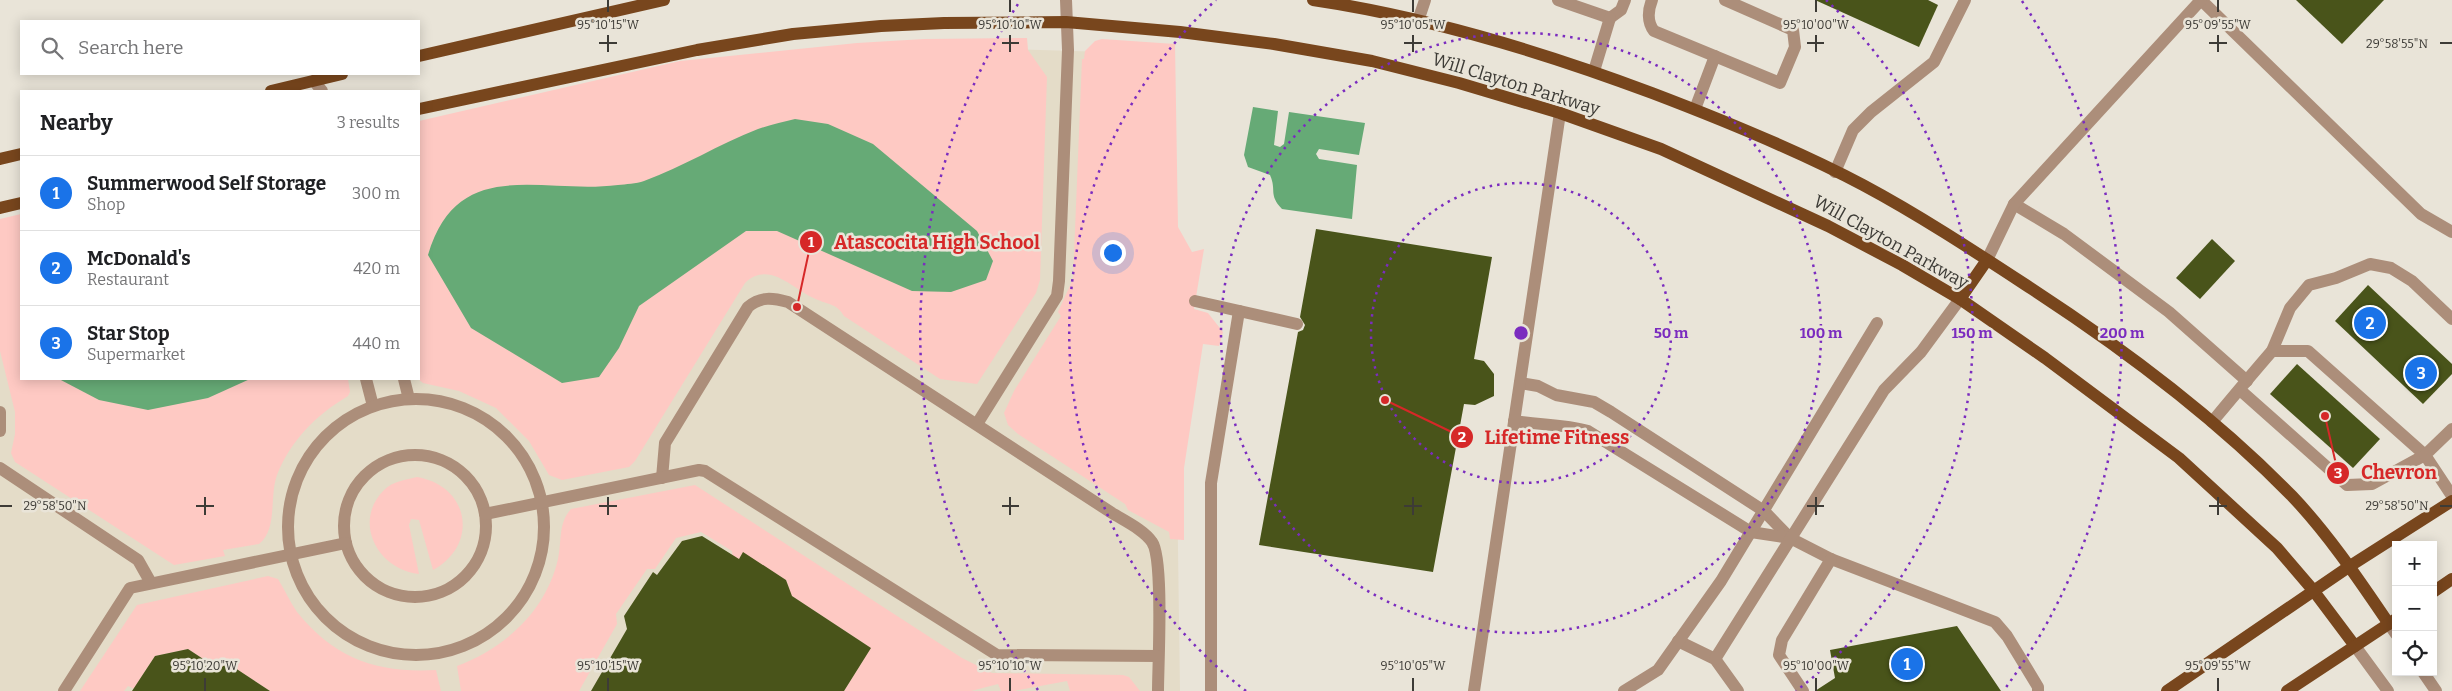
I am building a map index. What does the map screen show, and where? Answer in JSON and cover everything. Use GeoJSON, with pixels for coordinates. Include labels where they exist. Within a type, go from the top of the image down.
{"type":"FeatureCollection","features":[{"type":"Feature","properties":{"kind":"main road"},"geometry":{"type":"LineString","coordinates":[[420,56],[664,0]]}},
{"type":"Feature","properties":{"kind":"main road","name":"Will Clayton Parkway"},"geometry":{"type":"LineString","coordinates":[[1313,0],[1418,21],[1504,43],[1594,71],[1694,109],[1835,172],[1918,216],[2074,317],[2132,358],[2212,422],[2294,498],[2350,566],[2392,625]]}},
{"type":"Feature","properties":{"kind":"main road","name":"Will Clayton Parkway"},"geometry":{"type":"LineString","coordinates":[[420,109],[688,51],[793,34],[881,26],[1018,21],[1106,24],[1274,44],[1372,61],[1459,83],[1560,113],[1662,149],[1836,230],[1902,265],[1960,299],[2045,358],[2180,458],[2277,548],[2313,590],[2355,646]]}},
{"type":"Feature","properties":{"kind":"main road"},"geometry":{"type":"LineString","coordinates":[[279,90],[313,86],[340,75]]}},
{"type":"Feature","properties":{"kind":"main road"},"geometry":{"type":"LineString","coordinates":[[0,159],[20,154]]}},
{"type":"Feature","properties":{"kind":"main road"},"geometry":{"type":"LineString","coordinates":[[0,208],[20,203]]}},
{"type":"Feature","properties":{"kind":"main road"},"geometry":{"type":"LineString","coordinates":[[1960,299],[1987,260]]}},
{"type":"Feature","properties":{"kind":"main road"},"geometry":{"type":"LineString","coordinates":[[2167,691],[2313,590],[2452,501]]}},
{"type":"Feature","properties":{"kind":"main road"},"geometry":{"type":"LineString","coordinates":[[2437,589],[2452,579]]}},
{"type":"Feature","properties":{"kind":"main road"},"geometry":{"type":"LineString","coordinates":[[2287,691],[2355,646],[2392,627]]}},
{"type":"Feature","properties":{"kind":"street"},"geometry":{"type":"LineString","coordinates":[[977,424],[1057,296],[1060,281],[1068,59],[1066,0]]}},
{"type":"Feature","properties":{"kind":"street"},"geometry":{"type":"LineString","coordinates":[[1418,21],[1425,0]]}},
{"type":"Feature","properties":{"kind":"street"},"geometry":{"type":"LineString","coordinates":[[1594,71],[1610,18],[1622,10],[1625,0]]}},
{"type":"Feature","properties":{"kind":"street"},"geometry":{"type":"LineString","coordinates":[[1652,0],[1648,11],[1650,27],[1654,31],[1780,83],[1795,47],[1793,30],[1725,0]]}},
{"type":"Feature","properties":{"kind":"street"},"geometry":{"type":"LineString","coordinates":[[1835,172],[1852,130],[1871,112],[1934,62],[1964,0]]}},
{"type":"Feature","properties":{"kind":"street"},"geometry":{"type":"LineString","coordinates":[[1987,260],[2014,204],[2201,0],[2421,214],[2452,232]]}},
{"type":"Feature","properties":{"kind":"street"},"geometry":{"type":"LineString","coordinates":[[1562,1],[1610,18]]}},
{"type":"Feature","properties":{"kind":"street"},"geometry":{"type":"LineString","coordinates":[[1694,109],[1714,56]]}},
{"type":"Feature","properties":{"kind":"street"},"geometry":{"type":"LineString","coordinates":[[1474,691],[1560,113]]}},
{"type":"Feature","properties":{"kind":"street"},"geometry":{"type":"LineString","coordinates":[[2014,204],[2064,234],[2169,312],[2347,485],[2372,484],[2425,455],[2452,429]]}},
{"type":"Feature","properties":{"kind":"street"},"geometry":{"type":"LineString","coordinates":[[2212,422],[2272,351],[2290,308],[2309,285],[2336,278],[2370,264],[2391,268],[2412,281],[2452,319]]}},
{"type":"Feature","properties":{"kind":"street"},"geometry":{"type":"LineString","coordinates":[[662,478],[665,443],[748,307],[755,301],[765,298],[788,302],[977,424],[1145,535],[1153,543],[1158,564],[1158,691]]}},
{"type":"Feature","properties":{"kind":"street"},"geometry":{"type":"LineString","coordinates":[[1715,659],[1884,390],[1921,352],[1960,299]]}},
{"type":"Feature","properties":{"kind":"street"},"geometry":{"type":"LineString","coordinates":[[1195,301],[1297,324]]}},
{"type":"Feature","properties":{"kind":"street"},"geometry":{"type":"LineString","coordinates":[[1211,691],[1211,483],[1239,311]]}},
{"type":"Feature","properties":{"kind":"street"},"geometry":{"type":"LineString","coordinates":[[1624,691],[1658,670],[1721,581],[1877,323]]}},
{"type":"Feature","properties":{"kind":"street"},"geometry":{"type":"LineString","coordinates":[[2272,351],[2308,351],[2425,455],[2452,496]]}},
{"type":"Feature","properties":{"kind":"street"},"geometry":{"type":"LineString","coordinates":[[366,380],[372,406]]}},
{"type":"Feature","properties":{"kind":"street"},"geometry":{"type":"LineString","coordinates":[[404,380],[409,399]]}},
{"type":"Feature","properties":{"kind":"street"},"geometry":{"type":"LineString","coordinates":[[1520,382],[1538,386],[1556,395],[1594,402],[1764,511],[1790,538]]}},
{"type":"Feature","properties":{"kind":"street"},"geometry":{"type":"LineString","coordinates":[[409,399],[435,400],[460,407],[505,434],[522,454],[535,477],[542,502],[544,526],[543,549],[537,572],[526,593],[512,612],[489,632],[468,644],[436,653],[407,655],[384,651],[362,643],[341,632],[323,616],[308,598],[297,577],[290,555],[287,535],[288,514],[298,474],[317,446],[336,426],[372,406],[409,399]]}},
{"type":"Feature","properties":{"kind":"street"},"geometry":{"type":"LineString","coordinates":[[0,412],[0,431]]}},
{"type":"Feature","properties":{"kind":"street"},"geometry":{"type":"LineString","coordinates":[[1514,421],[1538,425],[1573,426],[1588,431],[1751,532],[1790,538],[1831,559],[1995,622],[2007,636],[2038,687],[2038,691]]}},
{"type":"Feature","properties":{"kind":"street"},"geometry":{"type":"LineString","coordinates":[[400,457],[434,458],[455,468],[478,493],[485,514],[485,538],[477,561],[470,571],[452,587],[429,596],[399,595],[372,583],[355,565],[346,543],[344,520],[349,499],[355,488],[362,479],[379,465],[400,457]]}},
{"type":"Feature","properties":{"kind":"street"},"geometry":{"type":"LineString","coordinates":[[0,468],[138,560],[151,583]]}},
{"type":"Feature","properties":{"kind":"street"},"geometry":{"type":"LineString","coordinates":[[485,514],[705,471],[998,655],[1158,656]]}},
{"type":"Feature","properties":{"kind":"street"},"geometry":{"type":"LineString","coordinates":[[64,691],[130,588],[346,543]]}},
{"type":"Feature","properties":{"kind":"street"},"geometry":{"type":"LineString","coordinates":[[1803,691],[1780,655],[1782,640],[1831,559]]}},
{"type":"Feature","properties":{"kind":"street"},"geometry":{"type":"LineString","coordinates":[[1678,640],[1715,659],[1738,691]]}},
{"type":"Feature","properties":{"kind":"street","name":"Will Clayton Parkway"},"geometry":{"type":"LineString","coordinates":[[2355,646],[2388,691]]}},
{"type":"Feature","properties":{"kind":"street"},"geometry":{"type":"LineString","coordinates":[[2426,676],[2436,691]]}},
{"type":"Feature","properties":{"kind":"shaded area"},"geometry":{"type":"Polygon","coordinates":[[[1027,38],[1028,50],[1047,77],[1040,280],[1036,293],[977,384],[940,379],[844,316],[836,307],[809,296],[782,279],[764,274],[754,276],[745,283],[635,461],[629,467],[562,480],[549,475],[529,441],[496,408],[459,391],[423,383],[419,380],[420,121],[680,61],[857,43],[924,39],[1027,38]]]}},
{"type":"Feature","properties":{"kind":"shaded area"},"geometry":{"type":"Polygon","coordinates":[[[1102,39],[1175,44],[1178,227],[1192,252],[1204,249],[1194,309],[1208,313],[1223,332],[1219,346],[1203,344],[1184,468],[1184,540],[1170,539],[1169,532],[1128,510],[1125,504],[1018,434],[1008,425],[1004,413],[1014,391],[1061,316],[1058,312],[1073,279],[1082,59],[1084,59],[1085,51],[1095,41],[1102,39]]]}},
{"type":"Feature","properties":{"kind":"shaded area"},"geometry":{"type":"Polygon","coordinates":[[[1004,49],[1171,54],[1180,691],[0,691],[0,235],[20,380],[420,380],[1004,49]]]}},
{"type":"Feature","properties":{"kind":"shaded area"},"geometry":{"type":"Polygon","coordinates":[[[1253,107],[1278,111],[1274,145],[1280,147],[1284,144],[1289,112],[1365,123],[1359,155],[1319,149],[1316,154],[1319,159],[1357,165],[1352,219],[1282,209],[1275,200],[1270,175],[1248,167],[1244,155],[1253,107]]]}},
{"type":"Feature","properties":{"kind":"shaded area"},"geometry":{"type":"Polygon","coordinates":[[[795,119],[828,124],[873,144],[977,231],[993,261],[986,280],[951,292],[912,291],[777,231],[746,231],[639,306],[619,348],[599,377],[562,383],[471,328],[428,255],[442,223],[460,203],[481,191],[505,186],[589,187],[638,183],[673,169],[758,129],[795,119]]]}},
{"type":"Feature","properties":{"kind":"shaded area"},"geometry":{"type":"Polygon","coordinates":[[[20,214],[20,380],[348,380],[350,392],[348,396],[315,420],[297,440],[283,462],[275,484],[269,530],[259,544],[223,550],[225,556],[174,565],[15,462],[11,453],[15,434],[15,412],[0,351],[0,219],[20,214]]]}},
{"type":"Feature","properties":{"kind":"shaded area"},"geometry":{"type":"Polygon","coordinates":[[[61,380],[248,380],[208,398],[148,410],[99,400],[61,380]]]}},
{"type":"Feature","properties":{"kind":"shaded area"},"geometry":{"type":"Polygon","coordinates":[[[417,477],[435,483],[448,492],[457,504],[462,518],[462,532],[457,546],[448,559],[433,570],[419,520],[411,519],[409,525],[419,574],[404,571],[392,564],[381,554],[370,530],[370,516],[375,503],[384,490],[395,483],[417,477]]]}},
{"type":"Feature","properties":{"kind":"shaded area"},"geometry":{"type":"Polygon","coordinates":[[[695,485],[962,658],[992,673],[1123,675],[1129,677],[1140,691],[1070,691],[1067,681],[1014,691],[1001,691],[998,684],[971,691],[844,691],[869,651],[868,646],[786,592],[789,588],[786,580],[743,553],[734,566],[732,551],[701,532],[676,538],[655,569],[647,569],[616,614],[617,624],[579,691],[461,691],[457,666],[475,658],[507,638],[521,625],[544,595],[558,559],[564,520],[571,509],[695,485]]]}},
{"type":"Feature","properties":{"kind":"shaded area"},"geometry":{"type":"Polygon","coordinates":[[[268,576],[278,579],[297,612],[311,628],[342,652],[358,660],[394,669],[436,670],[441,691],[270,691],[226,662],[215,678],[212,665],[188,649],[155,656],[138,682],[139,691],[128,686],[124,691],[80,691],[137,605],[268,576]]]}},
{"type":"Feature","properties":{"kind":"building"},"geometry":{"type":"Polygon","coordinates":[[[1815,0],[1928,0],[1938,5],[1919,47],[1815,0]]]}},
{"type":"Feature","properties":{"kind":"building"},"geometry":{"type":"Polygon","coordinates":[[[2296,0],[2384,0],[2342,44],[2296,0]]]}},
{"type":"Feature","properties":{"kind":"building"},"geometry":{"type":"Polygon","coordinates":[[[1316,229],[1492,257],[1474,359],[1484,361],[1494,374],[1494,396],[1475,405],[1464,404],[1433,572],[1259,545],[1298,332],[1303,330],[1305,325],[1300,317],[1316,229]]]}},
{"type":"Feature","properties":{"kind":"building"},"geometry":{"type":"Polygon","coordinates":[[[2212,239],[2235,261],[2200,299],[2176,278],[2212,239]]]}},
{"type":"Feature","properties":{"kind":"building"},"geometry":{"type":"Polygon","coordinates":[[[2368,285],[2452,364],[2452,374],[2423,404],[2335,321],[2368,285]]]}},
{"type":"Feature","properties":{"kind":"building"},"geometry":{"type":"Polygon","coordinates":[[[2297,364],[2380,439],[2353,468],[2270,394],[2297,364]]]}},
{"type":"Feature","properties":{"kind":"building"},"geometry":{"type":"Polygon","coordinates":[[[702,536],[739,559],[743,552],[786,580],[792,596],[871,648],[844,691],[591,691],[627,629],[624,616],[653,572],[657,575],[682,541],[702,536]]]}},
{"type":"Feature","properties":{"kind":"building"},"geometry":{"type":"Polygon","coordinates":[[[1957,626],[2001,691],[1815,691],[1835,678],[1830,650],[1957,626]]]}},
{"type":"Feature","properties":{"kind":"building"},"geometry":{"type":"Polygon","coordinates":[[[188,649],[220,670],[226,662],[270,691],[132,691],[155,656],[188,649]]]}},
{"type":"Feature","properties":{"kind":"place","name":"Atascocita High School"},"geometry":{"type":"Point","coordinates":[797,307]}},
{"type":"Feature","properties":{"kind":"place","name":"McDonald's"},"geometry":{"type":"Point","coordinates":[2370,323]}},
{"type":"Feature","properties":{"kind":"place","name":"Star Stop"},"geometry":{"type":"Point","coordinates":[2421,373]}},
{"type":"Feature","properties":{"kind":"place","name":"Lifetime Fitness"},"geometry":{"type":"Point","coordinates":[1385,400]}},
{"type":"Feature","properties":{"kind":"place","name":"Chevron"},"geometry":{"type":"Point","coordinates":[2325,416]}},
{"type":"Feature","properties":{"kind":"place","name":"Summerwood Self Storage"},"geometry":{"type":"Point","coordinates":[1907,664]}}]}
